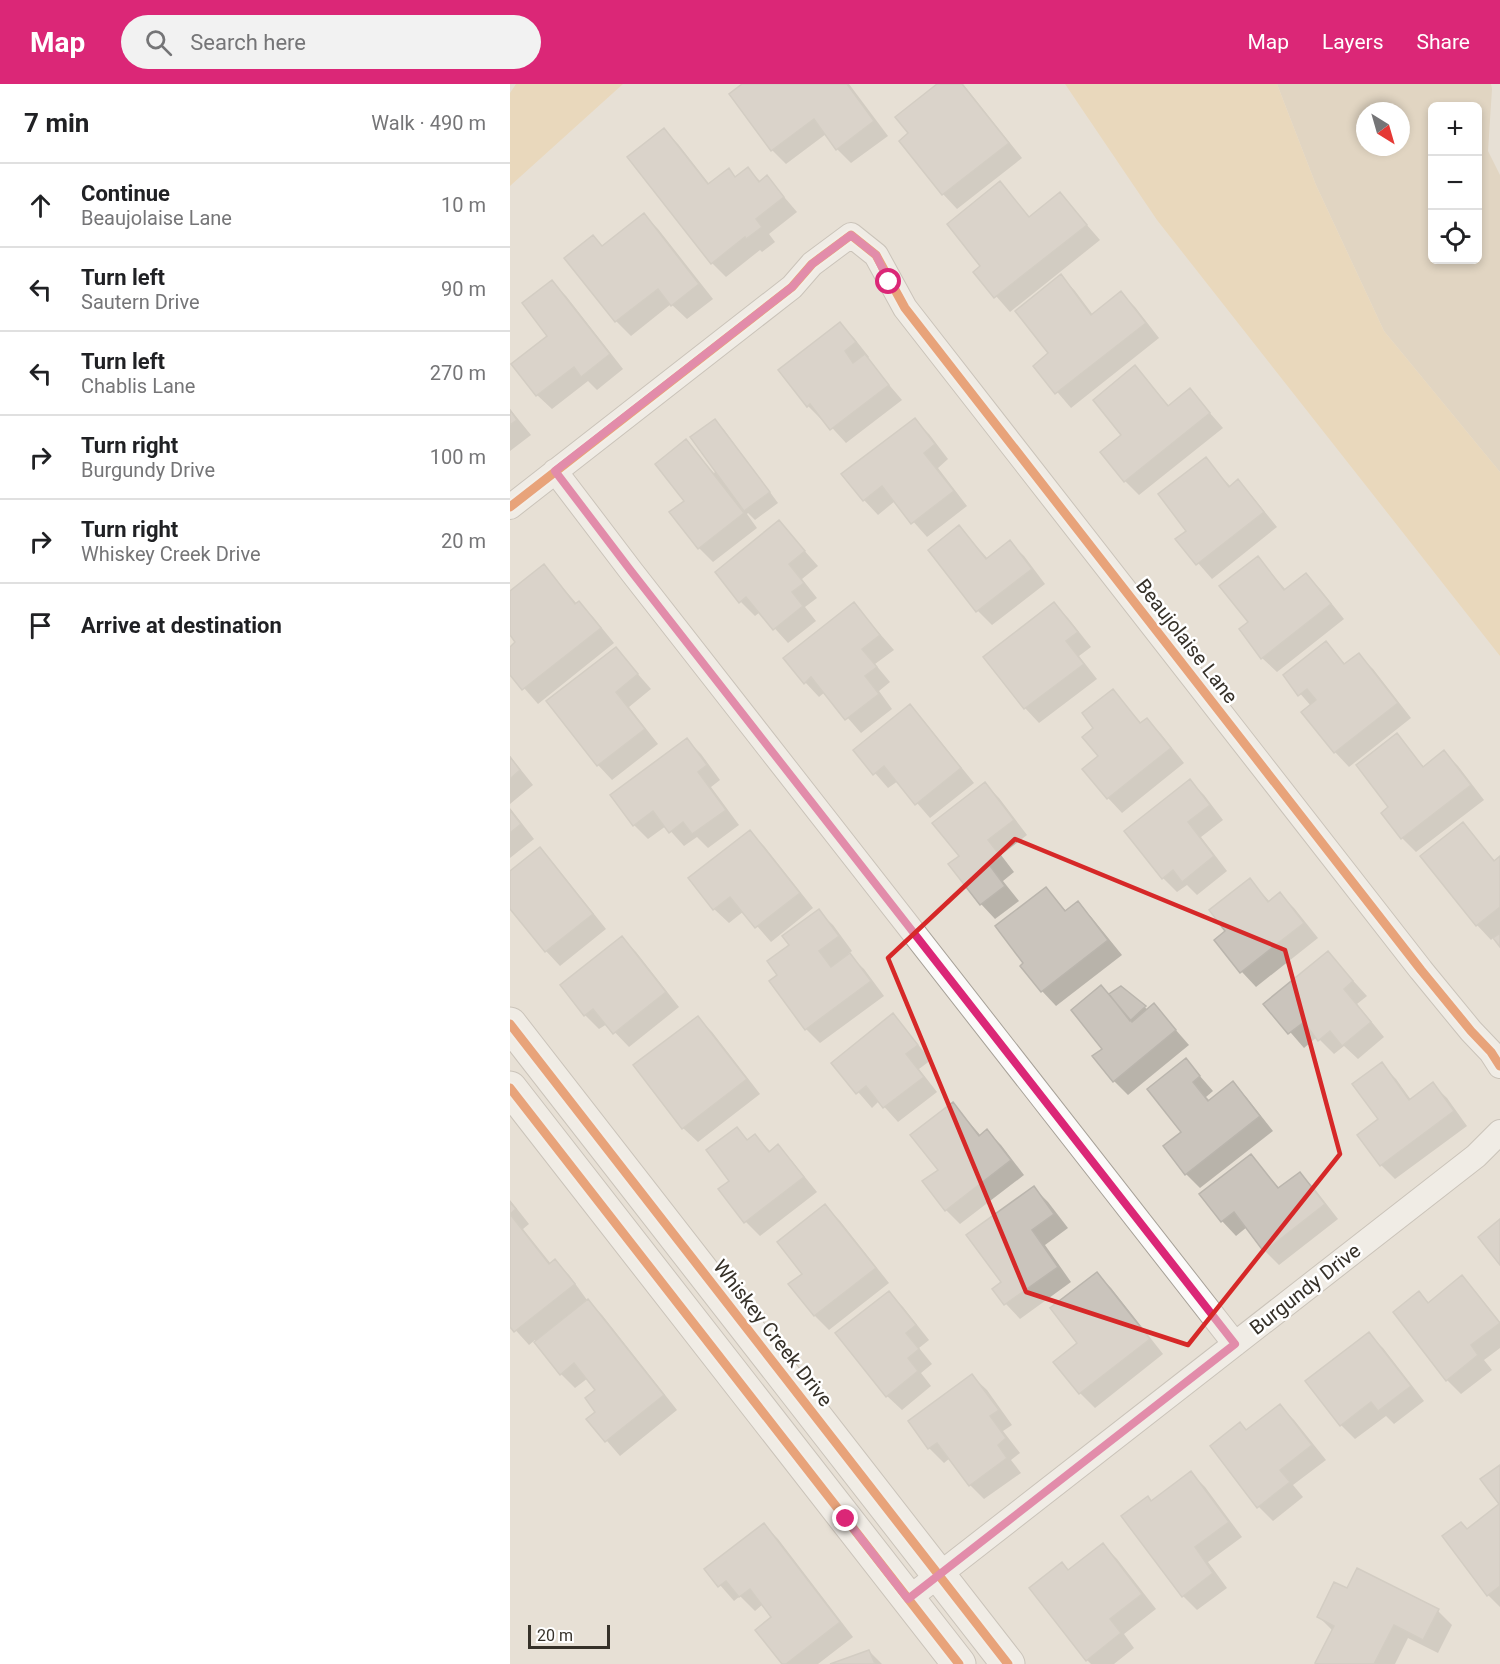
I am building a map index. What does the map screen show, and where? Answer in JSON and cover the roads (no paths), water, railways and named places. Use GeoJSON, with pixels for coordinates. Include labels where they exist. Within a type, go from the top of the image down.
{"type":"FeatureCollection","features":[{"type":"Feature","properties":{"kind":"street","name":"Beaujolaise Lane"},"geometry":{"type":"LineString","coordinates":[[555,471],[792,287],[812,264],[851,235],[876,255],[905,308],[1421,970],[1491,1052],[1500,1066]]}},
{"type":"Feature","properties":{"kind":"street"},"geometry":{"type":"LineString","coordinates":[[510,507],[555,471],[660,609],[1235,1344]]}},
{"type":"Feature","properties":{"kind":"street","name":"Whiskey Creek Drive"},"geometry":{"type":"LineString","coordinates":[[510,1024],[1008,1664]]}},
{"type":"Feature","properties":{"kind":"street"},"geometry":{"type":"LineString","coordinates":[[510,1088],[959,1664]]}},
{"type":"Feature","properties":{"kind":"street","name":"Burgundy Drive"},"geometry":{"type":"LineString","coordinates":[[908,1599],[1476,1156],[1500,1132]]}}]}
